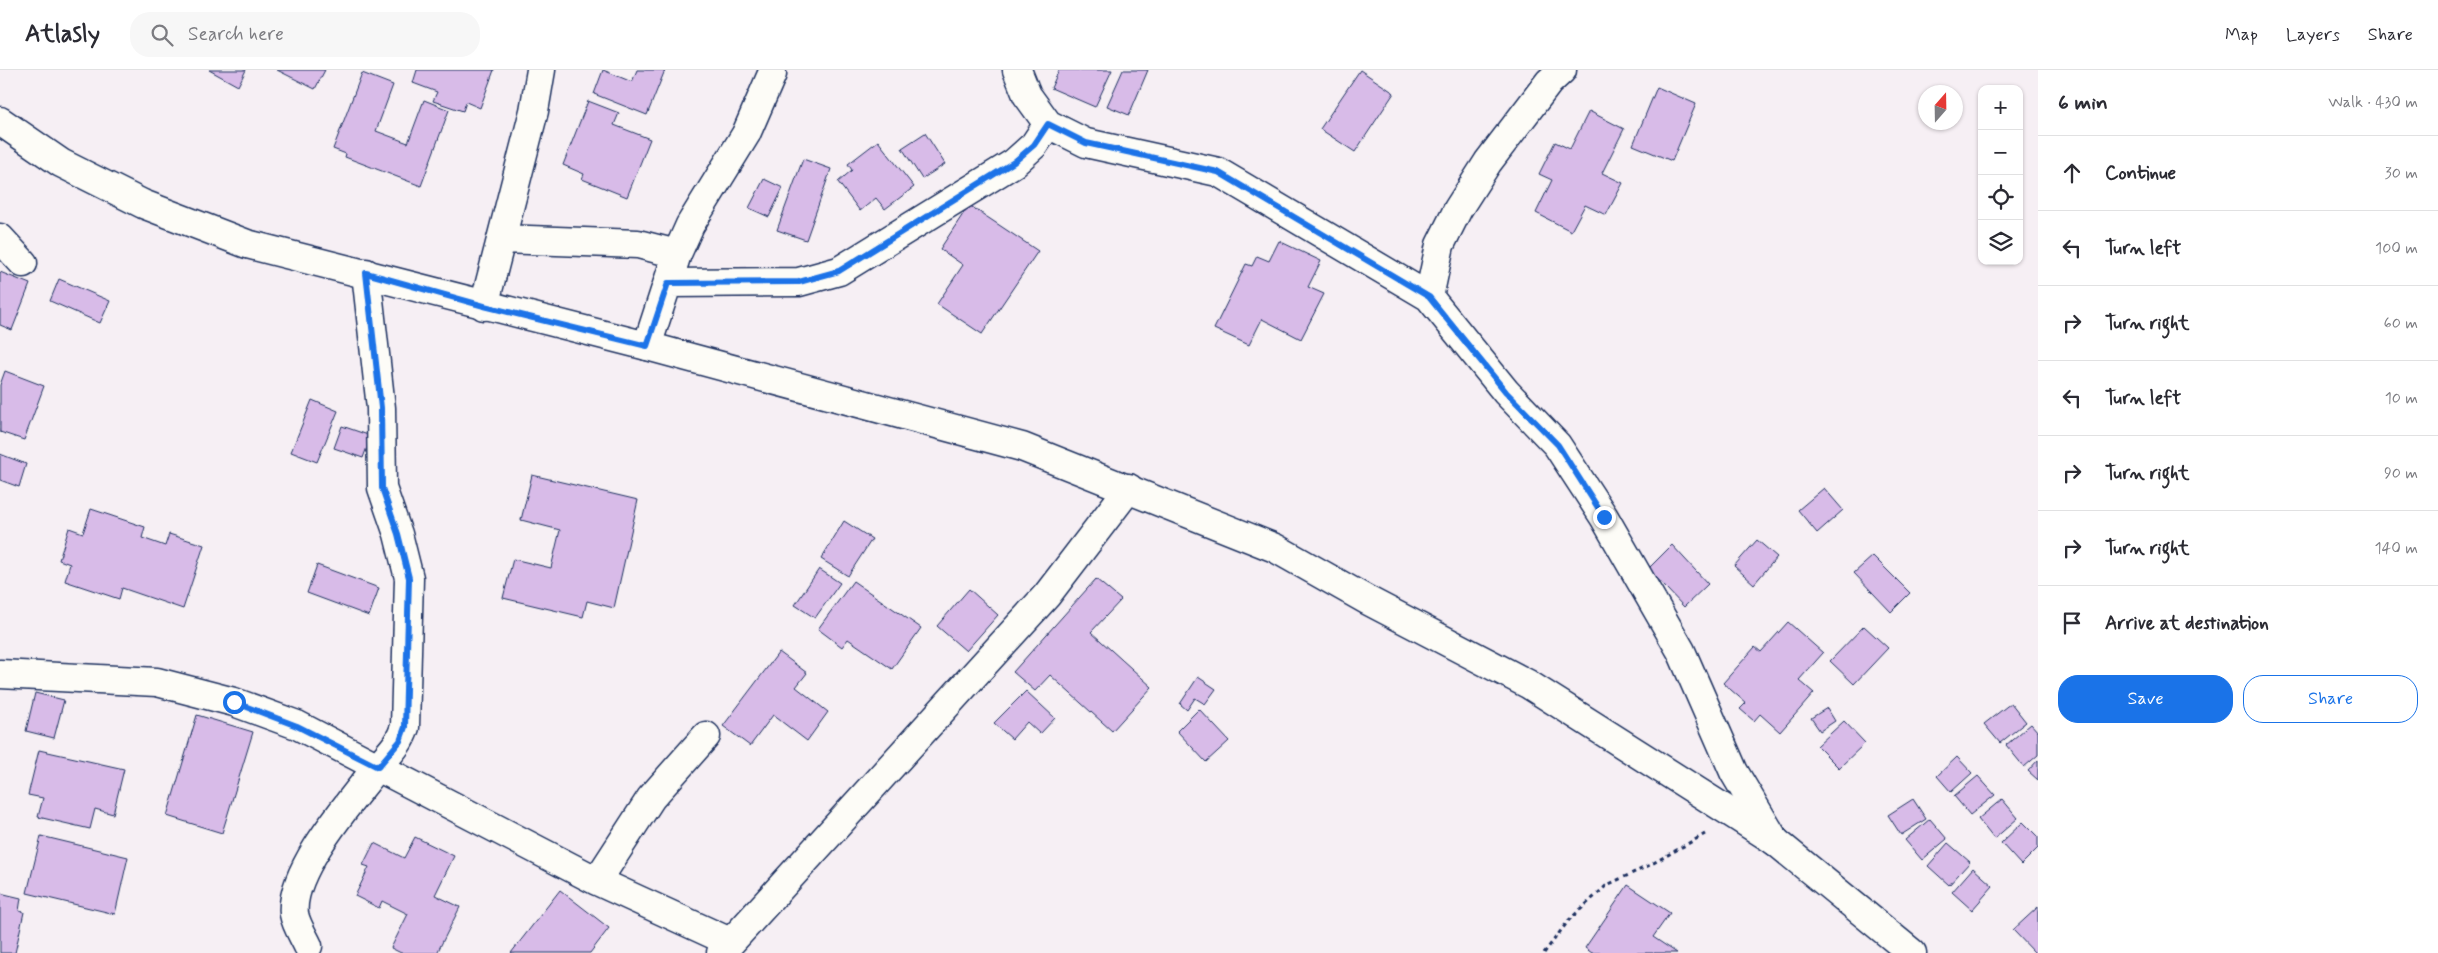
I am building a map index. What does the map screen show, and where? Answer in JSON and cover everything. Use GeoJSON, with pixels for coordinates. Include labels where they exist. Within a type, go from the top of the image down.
{"type":"FeatureCollection","features":[{"type":"Feature","properties":{"kind":"street"},"geometry":{"type":"LineString","coordinates":[[484,306],[534,111],[541,70]]}},
{"type":"Feature","properties":{"kind":"street"},"geometry":{"type":"LineString","coordinates":[[1017,70],[1027,95],[1048,124],[1086,143],[1218,172],[1429,297],[1506,392],[1558,445],[1604,517],[1681,651],[1734,772],[1775,841]]}},
{"type":"Feature","properties":{"kind":"street"},"geometry":{"type":"LineString","coordinates":[[1429,297],[1440,245],[1458,209],[1488,162],[1549,82],[1562,70]]}},
{"type":"Feature","properties":{"kind":"street"},"geometry":{"type":"LineString","coordinates":[[647,346],[677,254],[690,225],[746,134],[772,74]]}},
{"type":"Feature","properties":{"kind":"street"},"geometry":{"type":"LineString","coordinates":[[0,121],[61,164],[143,204],[247,244],[366,273],[484,306],[647,346],[1022,447],[1129,488],[1275,548],[1367,600],[1528,684],[1736,816],[1775,841],[1912,953]]}},
{"type":"Feature","properties":{"kind":"street"},"geometry":{"type":"LineString","coordinates":[[668,283],[799,282],[839,271],[1014,162],[1034,145],[1048,124]]}},
{"type":"Feature","properties":{"kind":"street"},"geometry":{"type":"LineString","coordinates":[[0,238],[23,264]]}},
{"type":"Feature","properties":{"kind":"street"},"geometry":{"type":"LineString","coordinates":[[502,239],[638,244],[677,254]]}},
{"type":"Feature","properties":{"kind":"street"},"geometry":{"type":"LineString","coordinates":[[308,946],[294,915],[296,886],[316,850],[345,808],[400,741],[405,727],[409,578],[398,534],[382,488],[381,408],[366,273]]}},
{"type":"Feature","properties":{"kind":"street"},"geometry":{"type":"LineString","coordinates":[[0,674],[157,682],[234,702],[297,726],[725,948],[1047,595],[1129,488]]}},
{"type":"Feature","properties":{"kind":"street"},"geometry":{"type":"LineString","coordinates":[[597,881],[651,798],[706,736]]}},
{"type":"Feature","properties":{"kind":"path"},"geometry":{"type":"LineString","coordinates":[[1544,953],[1569,920],[1607,885],[1650,865],[1736,816]]}},
{"type":"Feature","properties":{"kind":"building"},"geometry":{"type":"Polygon","coordinates":[[[209,70],[246,70],[238,86],[209,70]]]}},
{"type":"Feature","properties":{"kind":"building"},"geometry":{"type":"Polygon","coordinates":[[[277,70],[325,70],[315,89],[277,70]]]}},
{"type":"Feature","properties":{"kind":"building"},"geometry":{"type":"Polygon","coordinates":[[[417,70],[494,70],[480,108],[466,102],[463,111],[433,101],[437,92],[413,83],[417,70]]]}},
{"type":"Feature","properties":{"kind":"building"},"geometry":{"type":"Polygon","coordinates":[[[603,70],[632,82],[637,70],[665,70],[647,115],[594,94],[603,70]]]}},
{"type":"Feature","properties":{"kind":"building"},"geometry":{"type":"Polygon","coordinates":[[[1059,70],[1112,70],[1095,107],[1051,88],[1059,70]]]}},
{"type":"Feature","properties":{"kind":"building"},"geometry":{"type":"Polygon","coordinates":[[[1123,70],[1148,70],[1129,115],[1107,106],[1123,70]]]}},
{"type":"Feature","properties":{"kind":"building"},"geometry":{"type":"Polygon","coordinates":[[[1360,70],[1394,93],[1355,152],[1320,129],[1360,70]]]}},
{"type":"Feature","properties":{"kind":"building"},"geometry":{"type":"Polygon","coordinates":[[[362,73],[393,85],[376,131],[408,143],[424,100],[449,110],[421,186],[345,157],[346,154],[333,149],[362,73]]]}},
{"type":"Feature","properties":{"kind":"building"},"geometry":{"type":"Polygon","coordinates":[[[1657,87],[1696,104],[1672,161],[1633,145],[1657,87]]]}},
{"type":"Feature","properties":{"kind":"building"},"geometry":{"type":"Polygon","coordinates":[[[588,101],[619,113],[614,125],[650,139],[627,197],[582,179],[584,174],[563,165],[588,101]]]}},
{"type":"Feature","properties":{"kind":"building"},"geometry":{"type":"Polygon","coordinates":[[[1589,111],[1624,129],[1602,173],[1623,183],[1606,215],[1585,205],[1571,231],[1536,213],[1552,180],[1539,174],[1555,142],[1570,149],[1589,111]]]}},
{"type":"Feature","properties":{"kind":"building"},"geometry":{"type":"Polygon","coordinates":[[[925,133],[945,164],[922,179],[902,148],[925,133]]]}},
{"type":"Feature","properties":{"kind":"building"},"geometry":{"type":"Polygon","coordinates":[[[878,141],[914,187],[885,209],[876,198],[860,211],[838,182],[852,170],[848,164],[878,141]]]}},
{"type":"Feature","properties":{"kind":"building"},"geometry":{"type":"Polygon","coordinates":[[[803,159],[831,169],[806,240],[777,230],[803,159]]]}},
{"type":"Feature","properties":{"kind":"building"},"geometry":{"type":"Polygon","coordinates":[[[764,179],[783,188],[769,217],[749,208],[764,179]]]}},
{"type":"Feature","properties":{"kind":"building"},"geometry":{"type":"Polygon","coordinates":[[[969,205],[1038,251],[982,334],[937,304],[963,265],[940,249],[969,205]]]}},
{"type":"Feature","properties":{"kind":"building"},"geometry":{"type":"Polygon","coordinates":[[[1279,241],[1321,261],[1308,287],[1324,294],[1301,339],[1262,319],[1249,345],[1214,329],[1246,264],[1252,266],[1257,256],[1269,261],[1279,241]]]}},
{"type":"Feature","properties":{"kind":"building"},"geometry":{"type":"Polygon","coordinates":[[[0,272],[30,284],[12,330],[0,325],[0,272]]]}},
{"type":"Feature","properties":{"kind":"building"},"geometry":{"type":"Polygon","coordinates":[[[59,279],[110,301],[100,323],[50,301],[59,279]]]}},
{"type":"Feature","properties":{"kind":"building"},"geometry":{"type":"Polygon","coordinates":[[[5,371],[44,386],[24,440],[0,432],[0,385],[5,371]]]}},
{"type":"Feature","properties":{"kind":"building"},"geometry":{"type":"Polygon","coordinates":[[[312,400],[338,411],[317,462],[291,452],[312,400]]]}},
{"type":"Feature","properties":{"kind":"building"},"geometry":{"type":"Polygon","coordinates":[[[342,426],[371,436],[363,458],[334,448],[342,426]]]}},
{"type":"Feature","properties":{"kind":"building"},"geometry":{"type":"Polygon","coordinates":[[[0,454],[26,464],[19,487],[0,480],[0,454]]]}},
{"type":"Feature","properties":{"kind":"building"},"geometry":{"type":"Polygon","coordinates":[[[532,475],[638,500],[614,608],[587,601],[583,617],[503,598],[513,559],[551,568],[560,530],[521,520],[532,475]]]}},
{"type":"Feature","properties":{"kind":"building"},"geometry":{"type":"Polygon","coordinates":[[[1824,488],[1843,510],[1817,533],[1798,510],[1824,488]]]}},
{"type":"Feature","properties":{"kind":"building"},"geometry":{"type":"Polygon","coordinates":[[[91,509],[145,527],[142,538],[165,546],[169,534],[204,545],[183,609],[122,588],[119,599],[65,581],[70,564],[59,560],[69,528],[83,533],[91,509]]]}},
{"type":"Feature","properties":{"kind":"building"},"geometry":{"type":"Polygon","coordinates":[[[844,521],[872,539],[848,576],[821,559],[844,521]]]}},
{"type":"Feature","properties":{"kind":"building"},"geometry":{"type":"Polygon","coordinates":[[[1757,540],[1777,557],[1754,584],[1734,566],[1757,540]]]}},
{"type":"Feature","properties":{"kind":"building"},"geometry":{"type":"Polygon","coordinates":[[[1672,545],[1708,584],[1684,607],[1648,569],[1672,545]]]}},
{"type":"Feature","properties":{"kind":"building"},"geometry":{"type":"Polygon","coordinates":[[[1873,556],[1910,593],[1891,612],[1854,573],[1873,556]]]}},
{"type":"Feature","properties":{"kind":"building"},"geometry":{"type":"Polygon","coordinates":[[[317,565],[379,588],[369,616],[307,593],[317,565]]]}},
{"type":"Feature","properties":{"kind":"building"},"geometry":{"type":"Polygon","coordinates":[[[819,569],[840,583],[815,618],[795,605],[819,569]]]}},
{"type":"Feature","properties":{"kind":"building"},"geometry":{"type":"Polygon","coordinates":[[[1096,579],[1121,600],[1091,632],[1152,687],[1112,731],[1050,675],[1035,691],[1013,672],[1096,579]]]}},
{"type":"Feature","properties":{"kind":"building"},"geometry":{"type":"Polygon","coordinates":[[[853,581],[921,628],[892,669],[848,639],[842,647],[818,629],[853,581]]]}},
{"type":"Feature","properties":{"kind":"building"},"geometry":{"type":"Polygon","coordinates":[[[969,589],[998,615],[966,651],[937,626],[969,589]]]}},
{"type":"Feature","properties":{"kind":"building"},"geometry":{"type":"Polygon","coordinates":[[[1788,622],[1823,653],[1799,680],[1814,693],[1780,732],[1760,714],[1754,721],[1740,709],[1746,703],[1723,683],[1755,647],[1761,652],[1788,622]]]}},
{"type":"Feature","properties":{"kind":"building"},"geometry":{"type":"Polygon","coordinates":[[[1864,626],[1888,648],[1854,684],[1830,661],[1864,626]]]}},
{"type":"Feature","properties":{"kind":"building"},"geometry":{"type":"Polygon","coordinates":[[[779,652],[807,673],[796,687],[828,712],[807,741],[773,715],[750,746],[723,726],[779,652]]]}},
{"type":"Feature","properties":{"kind":"building"},"geometry":{"type":"Polygon","coordinates":[[[1198,677],[1216,689],[1205,704],[1195,698],[1187,710],[1180,704],[1198,677]]]}},
{"type":"Feature","properties":{"kind":"building"},"geometry":{"type":"Polygon","coordinates":[[[1026,691],[1055,718],[1040,734],[1027,722],[1012,739],[994,723],[1026,691]]]}},
{"type":"Feature","properties":{"kind":"building"},"geometry":{"type":"Polygon","coordinates":[[[35,693],[64,700],[54,738],[26,731],[35,693]]]}},
{"type":"Feature","properties":{"kind":"building"},"geometry":{"type":"Polygon","coordinates":[[[2011,703],[2026,722],[2000,743],[1984,724],[2011,703]]]}},
{"type":"Feature","properties":{"kind":"building"},"geometry":{"type":"Polygon","coordinates":[[[1827,708],[1835,721],[1820,731],[1811,718],[1827,708]]]}},
{"type":"Feature","properties":{"kind":"building"},"geometry":{"type":"Polygon","coordinates":[[[1199,709],[1229,741],[1206,762],[1177,731],[1199,709]]]}},
{"type":"Feature","properties":{"kind":"building"},"geometry":{"type":"Polygon","coordinates":[[[197,715],[253,732],[222,833],[167,816],[197,715]]]}},
{"type":"Feature","properties":{"kind":"building"},"geometry":{"type":"Polygon","coordinates":[[[1844,721],[1865,743],[1839,768],[1817,746],[1844,721]]]}},
{"type":"Feature","properties":{"kind":"building"},"geometry":{"type":"Polygon","coordinates":[[[2031,724],[2038,732],[2038,755],[2024,767],[2006,745],[2031,724]]]}},
{"type":"Feature","properties":{"kind":"building"},"geometry":{"type":"Polygon","coordinates":[[[39,750],[124,769],[113,814],[95,809],[90,829],[38,817],[43,798],[28,795],[39,750]]]}},
{"type":"Feature","properties":{"kind":"building"},"geometry":{"type":"Polygon","coordinates":[[[1957,757],[1972,773],[1951,792],[1937,776],[1957,757]]]}},
{"type":"Feature","properties":{"kind":"building"},"geometry":{"type":"Polygon","coordinates":[[[2038,760],[2038,780],[2028,771],[2038,760]]]}},
{"type":"Feature","properties":{"kind":"building"},"geometry":{"type":"Polygon","coordinates":[[[1978,776],[1995,795],[1970,815],[1954,796],[1978,776]]]}},
{"type":"Feature","properties":{"kind":"building"},"geometry":{"type":"Polygon","coordinates":[[[1913,799],[1926,819],[1901,835],[1888,815],[1913,799]]]}},
{"type":"Feature","properties":{"kind":"building"},"geometry":{"type":"Polygon","coordinates":[[[2002,799],[2018,818],[1994,839],[1978,819],[2002,799]]]}},
{"type":"Feature","properties":{"kind":"building"},"geometry":{"type":"Polygon","coordinates":[[[1930,819],[1947,839],[1922,860],[1905,840],[1930,819]]]}},
{"type":"Feature","properties":{"kind":"building"},"geometry":{"type":"Polygon","coordinates":[[[2023,822],[2038,837],[2038,848],[2021,865],[2001,843],[2023,822]]]}},
{"type":"Feature","properties":{"kind":"building"},"geometry":{"type":"Polygon","coordinates":[[[41,836],[128,857],[115,914],[27,893],[41,836]]]}},
{"type":"Feature","properties":{"kind":"building"},"geometry":{"type":"Polygon","coordinates":[[[415,837],[454,856],[435,895],[460,907],[437,953],[401,953],[391,948],[408,914],[382,901],[379,908],[355,896],[369,867],[363,865],[374,843],[404,858],[415,837]]]}},
{"type":"Feature","properties":{"kind":"building"},"geometry":{"type":"Polygon","coordinates":[[[1948,843],[1970,862],[1949,885],[1928,866],[1948,843]]]}},
{"type":"Feature","properties":{"kind":"building"},"geometry":{"type":"Polygon","coordinates":[[[1973,868],[1993,886],[1972,910],[1952,892],[1973,868]]]}},
{"type":"Feature","properties":{"kind":"building"},"geometry":{"type":"Polygon","coordinates":[[[1628,885],[1670,913],[1653,937],[1677,953],[1592,953],[1585,948],[1628,885]]]}},
{"type":"Feature","properties":{"kind":"building"},"geometry":{"type":"Polygon","coordinates":[[[560,890],[609,928],[590,953],[511,953],[560,890]]]}},
{"type":"Feature","properties":{"kind":"building"},"geometry":{"type":"Polygon","coordinates":[[[0,893],[21,898],[19,911],[24,912],[15,953],[0,953],[0,893]]]}},
{"type":"Feature","properties":{"kind":"building"},"geometry":{"type":"Polygon","coordinates":[[[2038,907],[2038,953],[2035,953],[2013,930],[2038,907]]]}},
{"type":"Feature","properties":{"kind":"route"},"geometry":{"type":"LineString","coordinates":[[234,702],[297,726],[378,767],[391,754],[400,741],[405,727],[409,578],[398,534],[382,488],[381,408],[366,273],[484,306],[647,346],[668,283],[749,284],[799,282],[839,271],[1014,162],[1034,145],[1048,124],[1086,143],[1218,172],[1429,297],[1506,392],[1558,445],[1604,517]]}}]}
